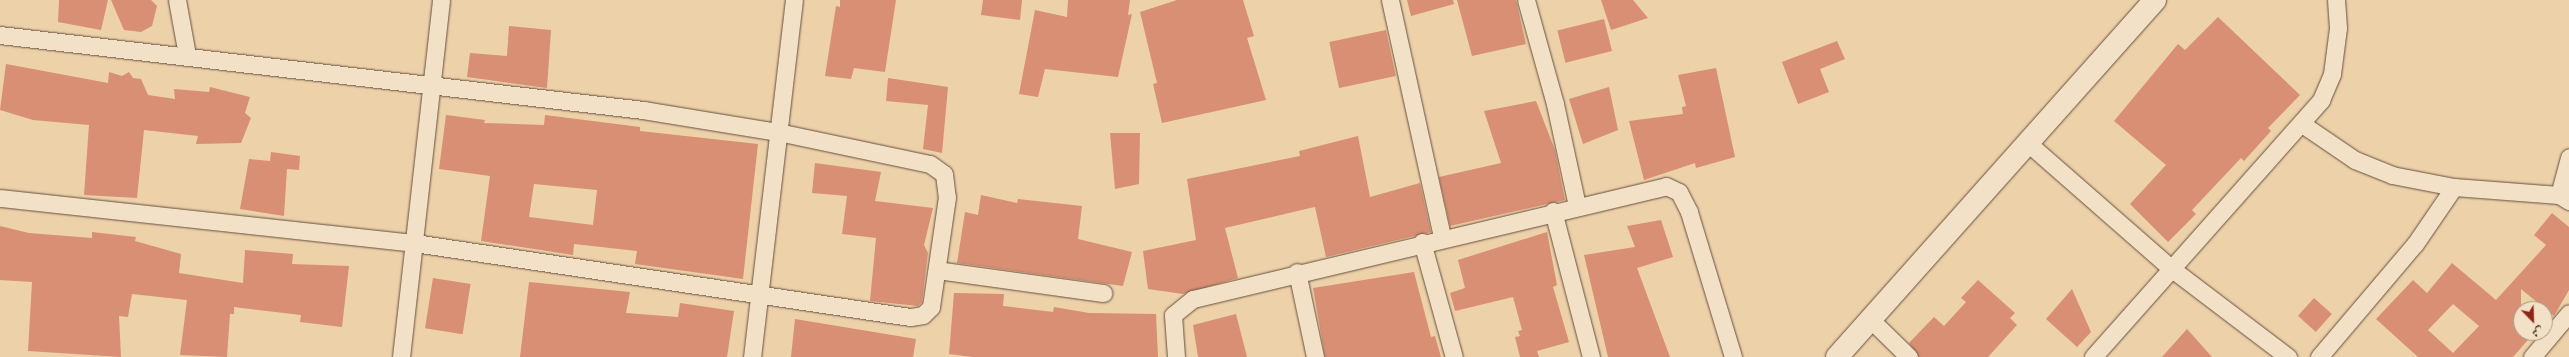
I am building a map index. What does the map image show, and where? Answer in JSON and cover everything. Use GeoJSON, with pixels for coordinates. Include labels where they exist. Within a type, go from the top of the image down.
{"type":"FeatureCollection","features":[{"type":"Feature","properties":{"kind":"street"},"geometry":{"type":"LineString","coordinates":[[177,0],[187,55]]}},
{"type":"Feature","properties":{"kind":"street"},"geometry":{"type":"LineString","coordinates":[[401,357],[441,0]]}},
{"type":"Feature","properties":{"kind":"street"},"geometry":{"type":"LineString","coordinates":[[752,357],[794,0]]}},
{"type":"Feature","properties":{"kind":"street"},"geometry":{"type":"LineString","coordinates":[[1390,0],[1442,237]]}},
{"type":"Feature","properties":{"kind":"street"},"geometry":{"type":"LineString","coordinates":[[1526,0],[1556,104],[1577,206]]}},
{"type":"Feature","properties":{"kind":"street"},"geometry":{"type":"LineString","coordinates":[[1837,357],[1869,318],[2029,144],[2155,0]]}},
{"type":"Feature","properties":{"kind":"street"},"geometry":{"type":"LineString","coordinates":[[2093,357],[2302,124],[2321,100],[2332,74],[2338,28],[2336,0]]}},
{"type":"Feature","properties":{"kind":"street"},"geometry":{"type":"LineString","coordinates":[[0,34],[187,55],[431,88],[643,110],[778,132],[939,169],[946,179],[947,197],[931,307],[923,315],[910,317],[414,243],[0,198]]}},
{"type":"Feature","properties":{"kind":"street"},"geometry":{"type":"LineString","coordinates":[[2302,124],[2355,160],[2392,175],[2454,187],[2564,198],[2569,157]]}},
{"type":"Feature","properties":{"kind":"street"},"geometry":{"type":"LineString","coordinates":[[2029,144],[2172,269],[2288,357]]}},
{"type":"Feature","properties":{"kind":"street"},"geometry":{"type":"LineString","coordinates":[[1176,357],[1173,315],[1182,305],[1193,299],[1442,237],[1666,186],[1680,192],[1689,212],[1733,357]]}},
{"type":"Feature","properties":{"kind":"street"},"geometry":{"type":"LineString","coordinates":[[2319,357],[2415,244],[2454,187]]}},
{"type":"Feature","properties":{"kind":"street"},"geometry":{"type":"LineString","coordinates":[[1553,211],[1591,357]]}},
{"type":"Feature","properties":{"kind":"street"},"geometry":{"type":"LineString","coordinates":[[1422,242],[1454,357]]}},
{"type":"Feature","properties":{"kind":"street"},"geometry":{"type":"LineString","coordinates":[[937,270],[1103,293]]}},
{"type":"Feature","properties":{"kind":"street"},"geometry":{"type":"LineString","coordinates":[[1297,272],[1315,357]]}},
{"type":"Feature","properties":{"kind":"street"},"geometry":{"type":"LineString","coordinates":[[2532,357],[2569,313]]}},
{"type":"Feature","properties":{"kind":"street"},"geometry":{"type":"LineString","coordinates":[[1869,318],[1909,357]]}},
{"type":"Feature","properties":{"kind":"building"},"geometry":{"type":"Polygon","coordinates":[[[59,0],[108,0],[101,30],[58,22],[59,0]]]}},
{"type":"Feature","properties":{"kind":"building"},"geometry":{"type":"Polygon","coordinates":[[[111,0],[151,0],[157,6],[152,26],[141,32],[124,30],[111,0]]]}},
{"type":"Feature","properties":{"kind":"building"},"geometry":{"type":"Polygon","coordinates":[[[840,0],[896,0],[885,72],[854,68],[851,79],[825,76],[836,6],[840,7],[840,0]]]}},
{"type":"Feature","properties":{"kind":"building"},"geometry":{"type":"Polygon","coordinates":[[[983,0],[1022,0],[1020,20],[981,15],[983,0]]]}},
{"type":"Feature","properties":{"kind":"building"},"geometry":{"type":"Polygon","coordinates":[[[1068,0],[1130,0],[1128,15],[1132,14],[1118,77],[1045,69],[1038,97],[1019,94],[1035,10],[1067,17],[1068,0]]]}},
{"type":"Feature","properties":{"kind":"building"},"geometry":{"type":"Polygon","coordinates":[[[1177,0],[1243,0],[1254,36],[1247,38],[1266,100],[1162,123],[1153,84],[1157,83],[1140,12],[1177,0]]]}},
{"type":"Feature","properties":{"kind":"building"},"geometry":{"type":"Polygon","coordinates":[[[1407,0],[1453,0],[1454,4],[1411,16],[1407,0]]]}},
{"type":"Feature","properties":{"kind":"building"},"geometry":{"type":"Polygon","coordinates":[[[1457,0],[1516,0],[1526,44],[1472,56],[1457,0]]]}},
{"type":"Feature","properties":{"kind":"building"},"geometry":{"type":"Polygon","coordinates":[[[1601,0],[1633,0],[1648,18],[1611,30],[1601,0]]]}},
{"type":"Feature","properties":{"kind":"building"},"geometry":{"type":"Polygon","coordinates":[[[2218,17],[2300,95],[2268,128],[2271,131],[2244,161],[2241,158],[2192,210],[2196,214],[2168,242],[2130,204],[2166,165],[2114,121],[2178,44],[2185,50],[2218,17]]]}},
{"type":"Feature","properties":{"kind":"building"},"geometry":{"type":"Polygon","coordinates":[[[1604,19],[1612,51],[1565,63],[1557,31],[1604,19]]]}},
{"type":"Feature","properties":{"kind":"building"},"geometry":{"type":"Polygon","coordinates":[[[509,26],[551,30],[547,88],[467,77],[470,53],[507,56],[509,26]]]}},
{"type":"Feature","properties":{"kind":"building"},"geometry":{"type":"Polygon","coordinates":[[[1386,30],[1396,76],[1339,88],[1329,42],[1386,30]]]}},
{"type":"Feature","properties":{"kind":"building"},"geometry":{"type":"Polygon","coordinates":[[[1837,41],[1845,59],[1820,69],[1829,92],[1798,104],[1782,62],[1837,41]]]}},
{"type":"Feature","properties":{"kind":"building"},"geometry":{"type":"Polygon","coordinates":[[[6,64],[108,83],[109,72],[122,76],[129,72],[133,78],[141,79],[148,95],[175,99],[174,89],[209,92],[210,87],[250,97],[245,113],[251,118],[241,143],[196,144],[198,136],[144,130],[137,198],[84,195],[89,125],[33,120],[0,110],[6,64]]]}},
{"type":"Feature","properties":{"kind":"building"},"geometry":{"type":"Polygon","coordinates":[[[1716,68],[1735,157],[1696,168],[1695,163],[1644,180],[1629,121],[1683,114],[1682,107],[1686,106],[1678,75],[1716,68]]]}},
{"type":"Feature","properties":{"kind":"building"},"geometry":{"type":"Polygon","coordinates":[[[888,78],[948,87],[942,153],[923,149],[928,105],[886,101],[888,78]]]}},
{"type":"Feature","properties":{"kind":"building"},"geometry":{"type":"Polygon","coordinates":[[[1609,87],[1618,130],[1583,144],[1569,99],[1609,87]]]}},
{"type":"Feature","properties":{"kind":"building"},"geometry":{"type":"Polygon","coordinates":[[[1536,101],[1555,150],[1565,200],[1450,226],[1439,177],[1501,163],[1484,111],[1536,101]]]}},
{"type":"Feature","properties":{"kind":"building"},"geometry":{"type":"Polygon","coordinates":[[[446,115],[485,120],[484,123],[544,125],[545,115],[640,127],[640,131],[758,144],[743,279],[635,264],[637,251],[574,244],[573,255],[481,241],[490,176],[439,169],[446,115]],[[534,184],[529,217],[593,225],[597,190],[534,184]]]}},
{"type":"Feature","properties":{"kind":"building"},"geometry":{"type":"Polygon","coordinates":[[[1110,133],[1140,133],[1139,184],[1115,189],[1110,133]]]}},
{"type":"Feature","properties":{"kind":"building"},"geometry":{"type":"Polygon","coordinates":[[[1358,136],[1370,197],[1420,183],[1431,232],[1326,257],[1315,207],[1310,208],[1225,228],[1238,278],[1183,294],[1148,289],[1143,251],[1196,240],[1187,179],[1300,156],[1299,151],[1358,136]]]}},
{"type":"Feature","properties":{"kind":"building"},"geometry":{"type":"Polygon","coordinates":[[[271,152],[300,156],[299,170],[287,169],[284,216],[240,209],[249,159],[270,161],[271,152]]]}},
{"type":"Feature","properties":{"kind":"building"},"geometry":{"type":"Polygon","coordinates":[[[815,163],[881,172],[875,201],[933,208],[924,245],[928,253],[922,302],[918,306],[870,301],[876,238],[842,234],[847,196],[812,193],[815,163]]]}},
{"type":"Feature","properties":{"kind":"building"},"geometry":{"type":"Polygon","coordinates":[[[981,195],[1017,203],[1018,199],[1082,206],[1078,239],[1132,252],[1123,286],[957,263],[965,212],[978,215],[981,195]]]}},
{"type":"Feature","properties":{"kind":"building"},"geometry":{"type":"Polygon","coordinates":[[[2552,213],[2569,227],[2569,290],[2554,316],[2553,301],[2536,301],[2521,289],[2521,301],[2513,301],[2513,341],[2527,341],[2513,357],[2418,357],[2376,319],[2413,280],[2427,293],[2452,263],[2496,300],[2546,245],[2534,235],[2552,213]],[[2453,304],[2428,330],[2453,353],[2479,326],[2453,304]]]}},
{"type":"Feature","properties":{"kind":"building"},"geometry":{"type":"Polygon","coordinates":[[[1661,220],[1673,257],[1637,268],[1670,357],[1608,357],[1584,255],[1635,247],[1627,226],[1661,220]]]}},
{"type":"Feature","properties":{"kind":"building"},"geometry":{"type":"Polygon","coordinates":[[[0,226],[29,233],[92,238],[92,232],[136,237],[135,241],[181,254],[179,273],[243,283],[245,250],[293,254],[292,264],[349,266],[342,327],[300,322],[301,315],[234,307],[234,314],[230,314],[227,357],[180,355],[187,300],[132,294],[128,317],[119,316],[121,357],[28,351],[32,282],[0,280],[0,226]]]}},
{"type":"Feature","properties":{"kind":"building"},"geometry":{"type":"Polygon","coordinates":[[[1547,232],[1557,285],[1553,287],[1569,342],[1537,351],[1539,357],[1520,357],[1515,337],[1520,336],[1518,331],[1522,330],[1513,297],[1455,311],[1450,293],[1465,288],[1458,260],[1547,232]]]}},
{"type":"Feature","properties":{"kind":"building"},"geometry":{"type":"Polygon","coordinates":[[[1414,272],[1431,337],[1435,336],[1441,357],[1325,357],[1313,288],[1414,272]]]}},
{"type":"Feature","properties":{"kind":"building"},"geometry":{"type":"Polygon","coordinates":[[[433,278],[471,284],[463,334],[425,328],[433,278]]]}},
{"type":"Feature","properties":{"kind":"building"},"geometry":{"type":"Polygon","coordinates":[[[1978,280],[2015,313],[2010,318],[2017,325],[1988,357],[1919,357],[1909,343],[1934,317],[1944,326],[1966,302],[1961,298],[1978,280]]]}},
{"type":"Feature","properties":{"kind":"building"},"geometry":{"type":"Polygon","coordinates":[[[529,282],[630,292],[626,313],[678,317],[680,303],[734,311],[727,357],[520,357],[529,282]]]}},
{"type":"Feature","properties":{"kind":"building"},"geometry":{"type":"Polygon","coordinates":[[[2072,289],[2091,332],[2077,347],[2046,319],[2072,289]]]}},
{"type":"Feature","properties":{"kind":"building"},"geometry":{"type":"Polygon","coordinates":[[[954,293],[1004,294],[1003,306],[1053,312],[1054,307],[1089,313],[1156,314],[1158,357],[973,357],[949,354],[954,293]]]}},
{"type":"Feature","properties":{"kind":"building"},"geometry":{"type":"Polygon","coordinates":[[[2314,298],[2332,314],[2316,332],[2298,316],[2314,298]]]}},
{"type":"Feature","properties":{"kind":"building"},"geometry":{"type":"Polygon","coordinates":[[[1236,314],[1247,357],[1198,357],[1193,325],[1236,314]]]}},
{"type":"Feature","properties":{"kind":"building"},"geometry":{"type":"Polygon","coordinates":[[[795,319],[916,339],[913,357],[791,357],[795,319]]]}},
{"type":"Feature","properties":{"kind":"building"},"geometry":{"type":"Polygon","coordinates":[[[2187,329],[2212,357],[2162,357],[2187,329]]]}}]}
